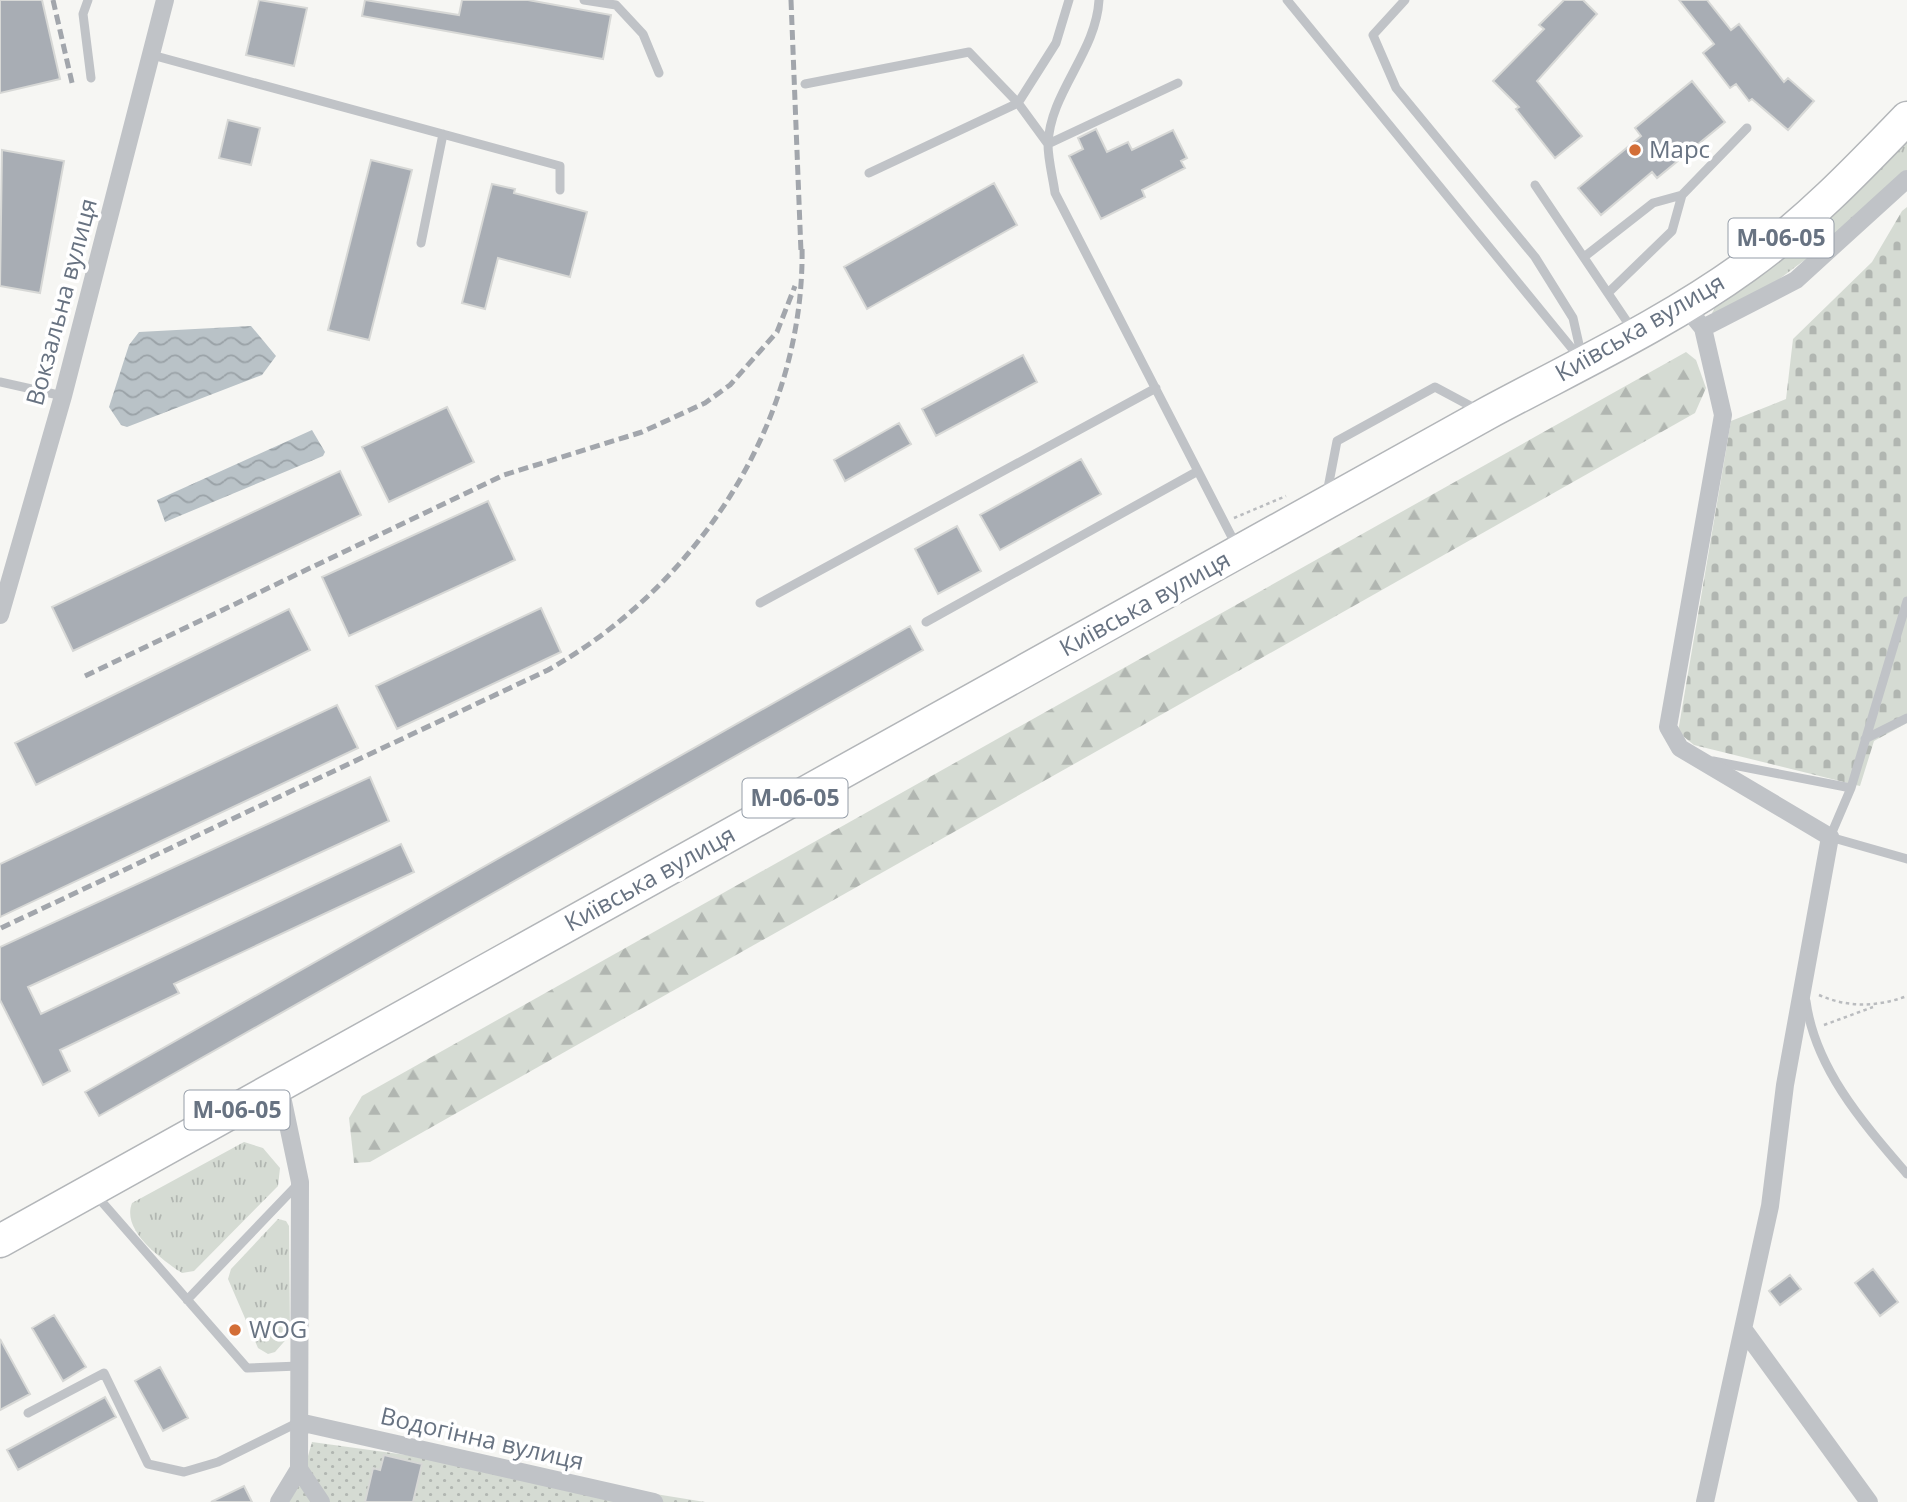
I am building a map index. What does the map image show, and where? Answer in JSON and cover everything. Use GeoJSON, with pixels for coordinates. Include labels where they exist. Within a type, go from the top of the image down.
{"type":"FeatureCollection","features":[{"type":"Feature","properties":{"kind":"highway","name":"Київська вулиця"},"geometry":{"type":"LineString","coordinates":[[280,1087],[1486,414],[1635,333],[1694,317],[1746,266],[1821,207],[1907,118]]}},
{"type":"Feature","properties":{"kind":"highway","name":"М-06-05"},"geometry":{"type":"LineString","coordinates":[[0,1241],[280,1087]]}},
{"type":"Feature","properties":{"kind":"street","name":"Вокзальна вулиця"},"geometry":{"type":"LineString","coordinates":[[0,615],[63,396],[165,0]]}},
{"type":"Feature","properties":{"kind":"street"},"geometry":{"type":"LineString","coordinates":[[1705,1502],[1770,1206],[1785,1085],[1829,837],[1679,748],[1668,727],[1723,415],[1694,317],[1796,280],[1907,179]]}},
{"type":"Feature","properties":{"kind":"street"},"geometry":{"type":"LineString","coordinates":[[279,1502],[299,1469],[300,1182],[280,1087]]}},
{"type":"Feature","properties":{"kind":"street"},"geometry":{"type":"LineString","coordinates":[[1744,1330],[1869,1502]]}},
{"type":"Feature","properties":{"kind":"street","name":"Водогінна вулиця"},"geometry":{"type":"LineString","coordinates":[[299,1422],[654,1502]]}},
{"type":"Feature","properties":{"kind":"street"},"geometry":{"type":"LineString","coordinates":[[299,1469],[321,1502]]}},
{"type":"Feature","properties":{"kind":"lane"},"geometry":{"type":"LineString","coordinates":[[88,0],[83,14],[91,78]]}},
{"type":"Feature","properties":{"kind":"lane"},"geometry":{"type":"LineString","coordinates":[[584,0],[616,3],[643,34],[659,73]]}},
{"type":"Feature","properties":{"kind":"lane"},"geometry":{"type":"LineString","coordinates":[[869,173],[1018,103],[1056,43],[1069,0]]}},
{"type":"Feature","properties":{"kind":"lane"},"geometry":{"type":"LineString","coordinates":[[1099,0],[1089,46],[1058,105],[1048,144],[1055,193],[1240,551]]}},
{"type":"Feature","properties":{"kind":"lane"},"geometry":{"type":"LineString","coordinates":[[1287,0],[1583,362]]}},
{"type":"Feature","properties":{"kind":"lane"},"geometry":{"type":"LineString","coordinates":[[1405,0],[1373,35],[1396,88],[1535,257],[1573,317],[1583,362]]}},
{"type":"Feature","properties":{"kind":"lane"},"geometry":{"type":"LineString","coordinates":[[805,84],[969,52],[1018,103],[1048,144]]}},
{"type":"Feature","properties":{"kind":"lane"},"geometry":{"type":"LineString","coordinates":[[152,55],[560,166],[560,190]]}},
{"type":"Feature","properties":{"kind":"lane"},"geometry":{"type":"LineString","coordinates":[[1048,144],[1178,83]]}},
{"type":"Feature","properties":{"kind":"lane"},"geometry":{"type":"LineString","coordinates":[[1609,292],[1672,231],[1682,195],[1747,128]]}},
{"type":"Feature","properties":{"kind":"lane"},"geometry":{"type":"LineString","coordinates":[[421,243],[443,134]]}},
{"type":"Feature","properties":{"kind":"lane"},"geometry":{"type":"LineString","coordinates":[[1535,185],[1635,333]]}},
{"type":"Feature","properties":{"kind":"lane"},"geometry":{"type":"LineString","coordinates":[[1584,257],[1653,203],[1682,195]]}},
{"type":"Feature","properties":{"kind":"lane"},"geometry":{"type":"LineString","coordinates":[[0,382],[63,396]]}},
{"type":"Feature","properties":{"kind":"lane"},"geometry":{"type":"LineString","coordinates":[[1325,504],[1337,441],[1435,387],[1486,414]]}},
{"type":"Feature","properties":{"kind":"lane"},"geometry":{"type":"LineString","coordinates":[[760,603],[1156,388]]}},
{"type":"Feature","properties":{"kind":"lane"},"geometry":{"type":"LineString","coordinates":[[926,622],[1198,471]]}},
{"type":"Feature","properties":{"kind":"lane"},"geometry":{"type":"LineString","coordinates":[[1907,601],[1851,788],[1829,837],[1907,859]]}},
{"type":"Feature","properties":{"kind":"lane"},"geometry":{"type":"LineString","coordinates":[[1865,739],[1907,718]]}},
{"type":"Feature","properties":{"kind":"lane"},"geometry":{"type":"LineString","coordinates":[[1697,758],[1851,788]]}},
{"type":"Feature","properties":{"kind":"lane"},"geometry":{"type":"LineString","coordinates":[[1804,986],[1810,1030],[1842,1092],[1907,1174]]}},
{"type":"Feature","properties":{"kind":"lane"},"geometry":{"type":"LineString","coordinates":[[187,1300],[300,1182]]}},
{"type":"Feature","properties":{"kind":"lane"},"geometry":{"type":"LineString","coordinates":[[92,1190],[247,1368],[299,1366]]}},
{"type":"Feature","properties":{"kind":"lane"},"geometry":{"type":"LineString","coordinates":[[28,1413],[104,1373],[148,1464],[184,1472],[218,1462],[299,1422]]}},
{"type":"Feature","properties":{"kind":"path"},"geometry":{"type":"LineString","coordinates":[[1225,522],[1288,495]]}},
{"type":"Feature","properties":{"kind":"path"},"geometry":{"type":"LineString","coordinates":[[1804,986],[1821,997],[1877,1005]]}},
{"type":"Feature","properties":{"kind":"path"},"geometry":{"type":"LineString","coordinates":[[1810,1030],[1907,996]]}},
{"type":"Feature","properties":{"kind":"green space"},"geometry":{"type":"Polygon","coordinates":[[[1907,136],[1907,171],[1822,247],[1778,280],[1718,314],[1712,313],[1718,302],[1907,136]]]}},
{"type":"Feature","properties":{"kind":"green space"},"geometry":{"type":"Polygon","coordinates":[[[1907,207],[1907,723],[1874,741],[1860,786],[1694,745],[1678,732],[1731,421],[1786,399],[1793,339],[1872,262],[1907,207]]]}},
{"type":"Feature","properties":{"kind":"green space"},"geometry":{"type":"Polygon","coordinates":[[[1686,352],[1696,360],[1706,388],[1695,413],[370,1162],[354,1163],[349,1118],[362,1096],[1686,352]]]}},
{"type":"Feature","properties":{"kind":"green space"},"geometry":{"type":"Polygon","coordinates":[[[244,1142],[263,1148],[280,1168],[278,1186],[194,1271],[182,1273],[154,1252],[138,1234],[132,1224],[132,1203],[244,1142]]]}},
{"type":"Feature","properties":{"kind":"green space"},"geometry":{"type":"Polygon","coordinates":[[[278,1219],[286,1221],[289,1226],[290,1335],[275,1352],[268,1354],[258,1348],[228,1279],[231,1269],[278,1219]]]}},
{"type":"Feature","properties":{"kind":"green space"},"geometry":{"type":"Polygon","coordinates":[[[312,1442],[457,1462],[705,1502],[289,1502],[302,1477],[312,1442]]]}},
{"type":"Feature","properties":{"kind":"water"},"geometry":{"type":"Polygon","coordinates":[[[251,326],[276,356],[262,375],[127,427],[121,425],[109,407],[129,345],[139,332],[251,326]]]}},
{"type":"Feature","properties":{"kind":"water"},"geometry":{"type":"Polygon","coordinates":[[[312,430],[325,452],[323,456],[165,522],[157,500],[312,430]]]}},
{"type":"Feature","properties":{"kind":"building"},"geometry":{"type":"Polygon","coordinates":[[[0,0],[42,0],[60,79],[0,93],[0,0]]]}},
{"type":"Feature","properties":{"kind":"building"},"geometry":{"type":"Polygon","coordinates":[[[259,0],[307,8],[294,66],[246,55],[259,0]]]}},
{"type":"Feature","properties":{"kind":"building"},"geometry":{"type":"Polygon","coordinates":[[[365,0],[459,15],[462,0],[528,0],[611,15],[603,59],[362,16],[365,0]]]}},
{"type":"Feature","properties":{"kind":"building"},"geometry":{"type":"Polygon","coordinates":[[[1564,0],[1583,0],[1597,14],[1537,81],[1582,136],[1555,158],[1516,109],[1519,107],[1493,81],[1544,29],[1539,25],[1564,0]]]}},
{"type":"Feature","properties":{"kind":"building"},"geometry":{"type":"Polygon","coordinates":[[[1679,0],[1707,0],[1731,30],[1739,24],[1784,82],[1788,78],[1814,101],[1788,130],[1752,99],[1749,101],[1736,84],[1730,88],[1703,53],[1714,44],[1679,0]]]}},
{"type":"Feature","properties":{"kind":"building"},"geometry":{"type":"Polygon","coordinates":[[[1692,81],[1725,122],[1657,178],[1652,172],[1601,215],[1578,188],[1641,136],[1635,128],[1692,81]]]}},
{"type":"Feature","properties":{"kind":"building"},"geometry":{"type":"Polygon","coordinates":[[[228,120],[260,128],[251,165],[219,158],[228,120]]]}},
{"type":"Feature","properties":{"kind":"building"},"geometry":{"type":"Polygon","coordinates":[[[1096,129],[1107,152],[1128,142],[1132,150],[1173,130],[1187,158],[1181,161],[1185,168],[1142,190],[1145,197],[1101,219],[1069,156],[1083,149],[1078,138],[1096,129]]]}},
{"type":"Feature","properties":{"kind":"building"},"geometry":{"type":"Polygon","coordinates":[[[2,150],[64,161],[40,293],[0,286],[2,150]]]}},
{"type":"Feature","properties":{"kind":"building"},"geometry":{"type":"Polygon","coordinates":[[[371,160],[412,170],[369,340],[328,330],[371,160]]]}},
{"type":"Feature","properties":{"kind":"building"},"geometry":{"type":"Polygon","coordinates":[[[994,183],[1017,225],[867,309],[844,267],[994,183]]]}},
{"type":"Feature","properties":{"kind":"building"},"geometry":{"type":"Polygon","coordinates":[[[492,184],[515,189],[514,193],[587,212],[570,277],[498,258],[485,309],[462,303],[492,184]]]}},
{"type":"Feature","properties":{"kind":"building"},"geometry":{"type":"Polygon","coordinates":[[[1023,355],[1037,382],[936,436],[922,409],[1023,355]]]}},
{"type":"Feature","properties":{"kind":"building"},"geometry":{"type":"Polygon","coordinates":[[[447,407],[474,462],[389,502],[362,447],[447,407]]]}},
{"type":"Feature","properties":{"kind":"building"},"geometry":{"type":"Polygon","coordinates":[[[899,423],[911,444],[845,481],[834,460],[899,423]]]}},
{"type":"Feature","properties":{"kind":"building"},"geometry":{"type":"Polygon","coordinates":[[[1081,459],[1101,494],[1000,550],[980,515],[1081,459]]]}},
{"type":"Feature","properties":{"kind":"building"},"geometry":{"type":"Polygon","coordinates":[[[340,471],[361,515],[73,651],[52,607],[340,471]]]}},
{"type":"Feature","properties":{"kind":"building"},"geometry":{"type":"Polygon","coordinates":[[[488,501],[515,560],[349,636],[322,577],[488,501]]]}},
{"type":"Feature","properties":{"kind":"building"},"geometry":{"type":"Polygon","coordinates":[[[957,526],[981,571],[938,594],[915,549],[957,526]]]}},
{"type":"Feature","properties":{"kind":"building"},"geometry":{"type":"Polygon","coordinates":[[[541,608],[561,652],[397,729],[376,686],[541,608]]]}},
{"type":"Feature","properties":{"kind":"building"},"geometry":{"type":"Polygon","coordinates":[[[289,609],[310,650],[36,785],[15,743],[289,609]]]}},
{"type":"Feature","properties":{"kind":"building"},"geometry":{"type":"Polygon","coordinates":[[[910,626],[923,650],[99,1116],[85,1092],[910,626]]]}},
{"type":"Feature","properties":{"kind":"building"},"geometry":{"type":"Polygon","coordinates":[[[337,705],[358,748],[0,917],[0,864],[337,705]]]}},
{"type":"Feature","properties":{"kind":"building"},"geometry":{"type":"Polygon","coordinates":[[[370,777],[389,821],[28,987],[41,1014],[401,844],[414,872],[174,984],[179,993],[60,1050],[70,1071],[43,1085],[0,1000],[0,947],[370,777]]]}},
{"type":"Feature","properties":{"kind":"building"},"geometry":{"type":"Polygon","coordinates":[[[1873,1269],[1898,1302],[1880,1316],[1855,1283],[1873,1269]]]}},
{"type":"Feature","properties":{"kind":"building"},"geometry":{"type":"Polygon","coordinates":[[[1790,1275],[1801,1289],[1780,1305],[1769,1291],[1790,1275]]]}},
{"type":"Feature","properties":{"kind":"building"},"geometry":{"type":"Polygon","coordinates":[[[54,1315],[86,1367],[63,1381],[32,1328],[54,1315]]]}},
{"type":"Feature","properties":{"kind":"building"},"geometry":{"type":"Polygon","coordinates":[[[0,1339],[30,1394],[0,1410],[0,1339]]]}},
{"type":"Feature","properties":{"kind":"building"},"geometry":{"type":"Polygon","coordinates":[[[160,1367],[188,1418],[163,1431],[135,1381],[160,1367]]]}},
{"type":"Feature","properties":{"kind":"building"},"geometry":{"type":"Polygon","coordinates":[[[105,1397],[116,1417],[18,1470],[7,1450],[105,1397]]]}},
{"type":"Feature","properties":{"kind":"building"},"geometry":{"type":"Polygon","coordinates":[[[384,1455],[422,1464],[413,1502],[365,1502],[373,1468],[380,1470],[384,1455]]]}},
{"type":"Feature","properties":{"kind":"building"},"geometry":{"type":"Polygon","coordinates":[[[244,1486],[252,1502],[211,1502],[244,1486]]]}},
{"type":"Feature","properties":{"kind":"railway"},"geometry":{"type":"LineString","coordinates":[[53,0],[73,87]]}},
{"type":"Feature","properties":{"kind":"railway"},"geometry":{"type":"LineString","coordinates":[[791,0],[801,252]]}},
{"type":"Feature","properties":{"kind":"railway"},"geometry":{"type":"LineString","coordinates":[[1,928],[548,670],[602,635],[652,592],[696,544],[733,491],[763,434],[785,373],[798,309],[802,244]]}},
{"type":"Feature","properties":{"kind":"railway"},"geometry":{"type":"LineString","coordinates":[[85,676],[504,475],[642,432],[705,403],[730,385],[777,332],[795,286]]}},
{"type":"Feature","properties":{"kind":"place","name":"Марс"},"geometry":{"type":"Point","coordinates":[1635,150]}},
{"type":"Feature","properties":{"kind":"place","name":"WOG"},"geometry":{"type":"Point","coordinates":[235,1330]}}]}
